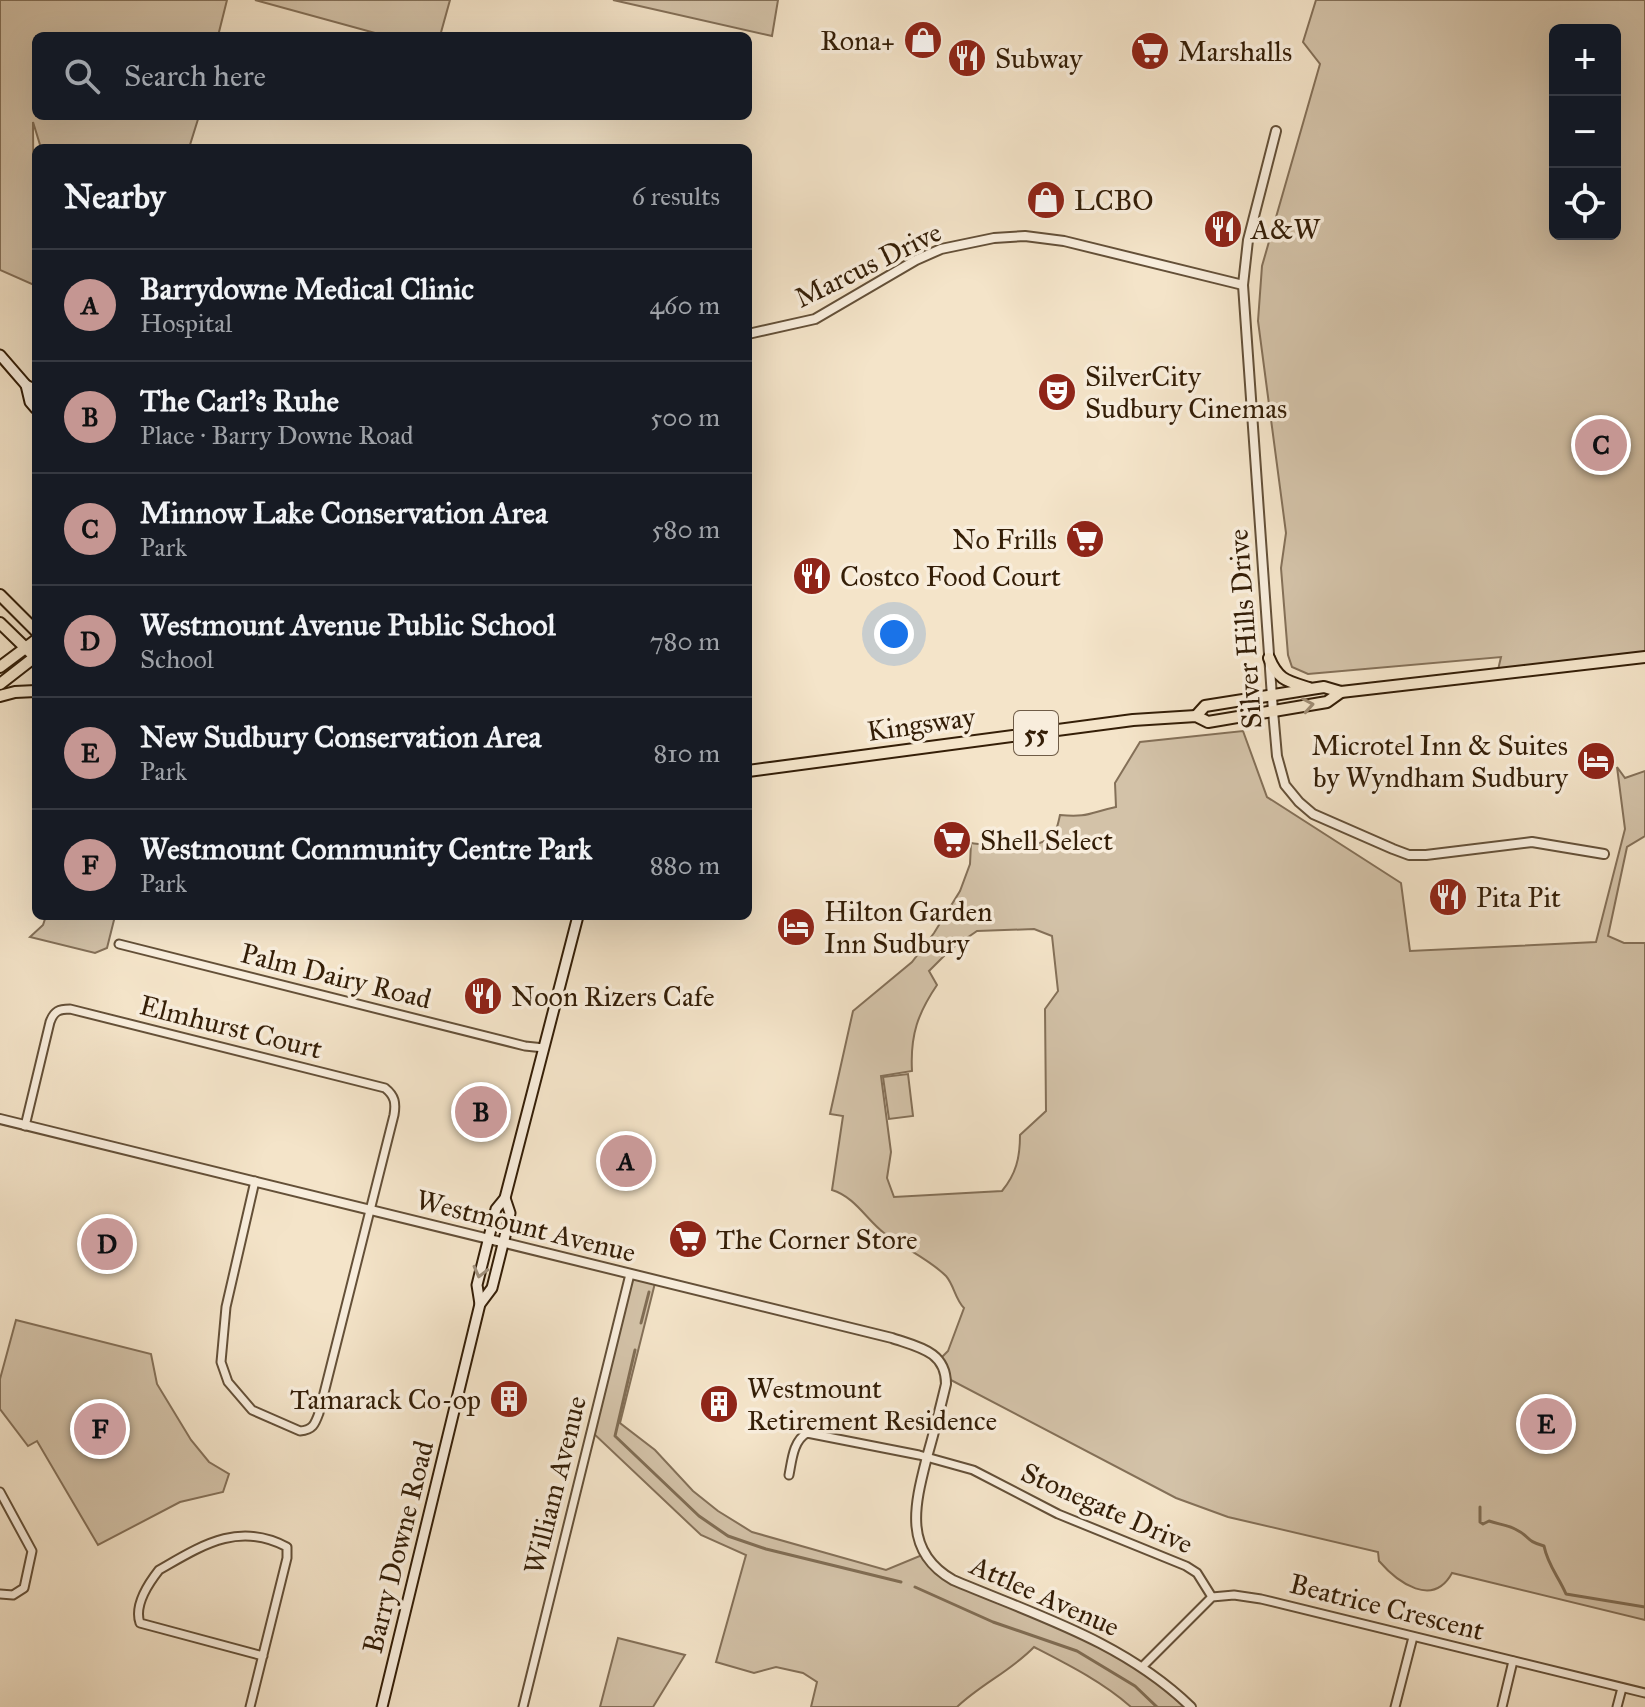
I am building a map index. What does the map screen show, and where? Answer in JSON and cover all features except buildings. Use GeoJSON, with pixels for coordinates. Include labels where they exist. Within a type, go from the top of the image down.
{"type":"FeatureCollection","features":[{"type":"Feature","properties":{"kind":"main road"},"geometry":{"type":"LineString","coordinates":[[0,355],[32,388]]}},
{"type":"Feature","properties":{"kind":"main road"},"geometry":{"type":"LineString","coordinates":[[26,385],[32,404]]}},
{"type":"Feature","properties":{"kind":"main road"},"geometry":{"type":"LineString","coordinates":[[0,595],[32,627]]}},
{"type":"Feature","properties":{"kind":"main road"},"geometry":{"type":"LineString","coordinates":[[0,623],[32,654]]}},
{"type":"Feature","properties":{"kind":"main road"},"geometry":{"type":"LineString","coordinates":[[0,667],[32,643]]}},
{"type":"Feature","properties":{"kind":"main road","name":"Kingsway"},"geometry":{"type":"LineString","coordinates":[[1196,716],[1205,706],[1324,687],[1341,692],[1645,657]]}},
{"type":"Feature","properties":{"kind":"main road"},"geometry":{"type":"LineString","coordinates":[[1269,658],[1280,676],[1311,689]]}},
{"type":"Feature","properties":{"kind":"main road"},"geometry":{"type":"LineString","coordinates":[[0,684],[32,660]]}},
{"type":"Feature","properties":{"kind":"main road"},"geometry":{"type":"LineString","coordinates":[[0,696],[32,691]]}},
{"type":"Feature","properties":{"kind":"main road","name":"Kingsway"},"geometry":{"type":"LineString","coordinates":[[752,770],[1133,720],[1196,716],[1208,722],[1327,702],[1341,692]]}},
{"type":"Feature","properties":{"kind":"main road","name":"Barry Downe Road"},"geometry":{"type":"LineString","coordinates":[[382,1707],[480,1304],[477,1285],[488,1239],[496,1209],[505,1198],[577,920]]}},
{"type":"Feature","properties":{"kind":"main road","name":"Barry Downe Road"},"geometry":{"type":"LineString","coordinates":[[480,1304],[492,1288],[503,1243],[510,1213],[505,1198]]}},
{"type":"Feature","properties":{"kind":"street","name":"Silver Hills Drive"},"geometry":{"type":"LineString","coordinates":[[1276,131],[1248,240],[1243,285],[1271,696],[1277,756],[1285,785],[1313,814],[1409,855],[1532,842],[1604,854]]}},
{"type":"Feature","properties":{"kind":"street","name":"Marcus Drive"},"geometry":{"type":"LineString","coordinates":[[752,333],[815,319],[916,260],[959,244],[994,238],[1025,236],[1064,241],[1243,285]]}},
{"type":"Feature","properties":{"kind":"street","name":"Palm Dairy Road"},"geometry":{"type":"LineString","coordinates":[[119,944],[525,1046],[544,1048]]}},
{"type":"Feature","properties":{"kind":"street","name":"Elmhurst Court"},"geometry":{"type":"LineString","coordinates":[[25,1126],[53,1014],[60,1009],[70,1009],[385,1088],[396,1104],[368,1210]]}},
{"type":"Feature","properties":{"kind":"street","name":"Westmount Avenue"},"geometry":{"type":"LineString","coordinates":[[0,1119],[892,1338],[931,1353],[940,1359],[944,1367],[946,1384],[928,1457]]}},
{"type":"Feature","properties":{"kind":"street"},"geometry":{"type":"LineString","coordinates":[[255,1181],[226,1307],[221,1362],[228,1382],[252,1410],[300,1431],[308,1431],[315,1425],[319,1413],[368,1210]]}},
{"type":"Feature","properties":{"kind":"street","name":"William Avenue"},"geometry":{"type":"LineString","coordinates":[[523,1707],[630,1274]]}},
{"type":"Feature","properties":{"kind":"street","name":"Stonegate Drive"},"geometry":{"type":"LineString","coordinates":[[789,1475],[797,1443],[807,1433],[928,1457],[973,1470],[1058,1514],[1186,1566],[1197,1573],[1212,1597]]}},
{"type":"Feature","properties":{"kind":"street","name":"Attlee Avenue"},"geometry":{"type":"LineString","coordinates":[[928,1457],[916,1502],[916,1529],[926,1554],[941,1572],[953,1580],[1092,1639],[1143,1666],[1191,1707]]}},
{"type":"Feature","properties":{"kind":"street"},"geometry":{"type":"LineString","coordinates":[[0,1492],[32,1551],[24,1588],[13,1595],[0,1594]]}},
{"type":"Feature","properties":{"kind":"street"},"geometry":{"type":"LineString","coordinates":[[250,1707],[263,1656],[287,1558],[287,1547],[243,1537],[216,1539],[159,1570],[144,1594],[138,1612],[138,1618],[145,1626],[263,1656]]}},
{"type":"Feature","properties":{"kind":"street","name":"Beatrice Crescent"},"geometry":{"type":"LineString","coordinates":[[1212,1597],[1234,1595],[1261,1599],[1645,1693]]}},
{"type":"Feature","properties":{"kind":"street"},"geometry":{"type":"LineString","coordinates":[[1143,1666],[1212,1597]]}},
{"type":"Feature","properties":{"kind":"street"},"geometry":{"type":"LineString","coordinates":[[1395,1707],[1413,1637]]}},
{"type":"Feature","properties":{"kind":"street"},"geometry":{"type":"LineString","coordinates":[[1502,1707],[1513,1661]]}},
{"type":"Feature","properties":{"kind":"street"},"geometry":{"type":"LineString","coordinates":[[1617,1707],[1622,1688]]}},
{"type":"Feature","properties":{"kind":"shaded area"},"geometry":{"type":"Polygon","coordinates":[[[0,0],[227,0],[219,32],[32,32],[32,120],[198,120],[190,144],[40,144],[33,122],[32,284],[0,270],[0,0]]]}},
{"type":"Feature","properties":{"kind":"shaded area"},"geometry":{"type":"Polygon","coordinates":[[[255,0],[450,0],[441,32],[371,32],[255,0]]]}},
{"type":"Feature","properties":{"kind":"shaded area"},"geometry":{"type":"Polygon","coordinates":[[[613,0],[778,0],[772,36],[613,0]]]}},
{"type":"Feature","properties":{"kind":"shaded area"},"geometry":{"type":"Polygon","coordinates":[[[1316,0],[1645,0],[1645,656],[1497,674],[1501,657],[1308,674],[1292,667],[1288,655],[1281,568],[1286,533],[1258,321],[1262,266],[1320,64],[1303,42],[1316,0]]]}},
{"type":"Feature","properties":{"kind":"shaded area"},"geometry":{"type":"Polygon","coordinates":[[[1243,731],[1267,797],[1401,883],[1410,951],[1596,942],[1625,829],[1617,767],[1625,778],[1645,771],[1645,836],[1627,847],[1608,936],[1624,943],[1645,943],[1645,1620],[1452,1573],[1435,1589],[1416,1588],[1405,1584],[1387,1569],[1379,1561],[1378,1552],[1228,1517],[1176,1498],[947,1378],[940,1359],[948,1351],[964,1308],[949,1280],[932,1264],[884,1233],[854,1203],[832,1190],[843,1116],[830,1114],[853,1011],[912,962],[934,933],[960,891],[970,864],[971,843],[1032,846],[1052,836],[1060,815],[1083,815],[1116,807],[1115,783],[1140,742],[1243,731]],[[1034,929],[977,931],[951,949],[929,971],[937,985],[917,1025],[912,1046],[912,1071],[881,1076],[891,1152],[887,1178],[894,1197],[1002,1191],[1011,1178],[1018,1158],[1020,1135],[1046,1111],[1045,1009],[1058,991],[1052,936],[1034,929]]]}},
{"type":"Feature","properties":{"kind":"shaded area"},"geometry":{"type":"Polygon","coordinates":[[[45,920],[114,920],[107,948],[95,953],[30,937],[45,920]]]}},
{"type":"Feature","properties":{"kind":"shaded area"},"geometry":{"type":"Polygon","coordinates":[[[908,1074],[913,1116],[889,1119],[883,1077],[908,1074]]]}},
{"type":"Feature","properties":{"kind":"shaded area"},"geometry":{"type":"Polygon","coordinates":[[[631,1273],[656,1279],[620,1423],[655,1450],[693,1491],[718,1511],[752,1532],[886,1570],[927,1553],[942,1572],[1092,1638],[1192,1707],[1131,1707],[1097,1682],[1034,1647],[957,1707],[811,1707],[817,1682],[803,1673],[776,1667],[754,1673],[716,1662],[746,1555],[701,1535],[592,1432],[631,1273]]]}},
{"type":"Feature","properties":{"kind":"shaded area"},"geometry":{"type":"Polygon","coordinates":[[[16,1320],[151,1354],[157,1384],[191,1440],[209,1462],[229,1474],[223,1492],[180,1502],[98,1545],[37,1441],[28,1446],[0,1409],[0,1379],[16,1320]]]}},
{"type":"Feature","properties":{"kind":"shaded area"},"geometry":{"type":"Polygon","coordinates":[[[618,1638],[685,1655],[653,1707],[600,1707],[618,1638]]]}},
{"type":"Feature","properties":{"kind":"waterway"},"geometry":{"type":"LineString","coordinates":[[641,1323],[649,1292]]}},
{"type":"Feature","properties":{"kind":"waterway"},"geometry":{"type":"LineString","coordinates":[[635,1350],[615,1436],[699,1516],[728,1536],[766,1549],[901,1582]]}},
{"type":"Feature","properties":{"kind":"waterway"},"geometry":{"type":"LineString","coordinates":[[1480,1507],[1480,1522],[1483,1524],[1489,1521],[1509,1526],[1544,1546],[1566,1594],[1645,1607]]}},
{"type":"Feature","properties":{"kind":"waterway"},"geometry":{"type":"LineString","coordinates":[[915,1587],[993,1622],[1077,1651],[1135,1686],[1157,1707]]}},
{"type":"Feature","properties":{"kind":"place","name":"Rona+"},"geometry":{"type":"Point","coordinates":[923,40]}},
{"type":"Feature","properties":{"kind":"place","name":"Marshalls"},"geometry":{"type":"Point","coordinates":[1150,51]}},
{"type":"Feature","properties":{"kind":"place","name":"Subway"},"geometry":{"type":"Point","coordinates":[967,58]}},
{"type":"Feature","properties":{"kind":"place","name":"LCBO"},"geometry":{"type":"Point","coordinates":[1046,200]}},
{"type":"Feature","properties":{"kind":"place","name":"A&W"},"geometry":{"type":"Point","coordinates":[1223,229]}},
{"type":"Feature","properties":{"kind":"place","name":"SilverCity Sudbury Cinemas"},"geometry":{"type":"Point","coordinates":[1057,392]}},
{"type":"Feature","properties":{"kind":"place","name":"Minnow Lake Conservation Area"},"geometry":{"type":"Point","coordinates":[1601,445]}},
{"type":"Feature","properties":{"kind":"place","name":"No Frills"},"geometry":{"type":"Point","coordinates":[1085,539]}},
{"type":"Feature","properties":{"kind":"place","name":"Costco Food Court"},"geometry":{"type":"Point","coordinates":[812,576]}},
{"type":"Feature","properties":{"kind":"place","name":"Microtel Inn & Suites by Wyndham Sudbury"},"geometry":{"type":"Point","coordinates":[1596,761]}},
{"type":"Feature","properties":{"kind":"place","name":"Shell Select"},"geometry":{"type":"Point","coordinates":[952,840]}},
{"type":"Feature","properties":{"kind":"place","name":"Pita Pit"},"geometry":{"type":"Point","coordinates":[1448,897]}},
{"type":"Feature","properties":{"kind":"place","name":"Hilton Garden Inn Sudbury"},"geometry":{"type":"Point","coordinates":[796,927]}},
{"type":"Feature","properties":{"kind":"place","name":"Noon Rizers Cafe"},"geometry":{"type":"Point","coordinates":[483,996]}},
{"type":"Feature","properties":{"kind":"place","name":"The Carl's Ruhe"},"geometry":{"type":"Point","coordinates":[481,1112]}},
{"type":"Feature","properties":{"kind":"place","name":"Barrydowne Medical Clinic"},"geometry":{"type":"Point","coordinates":[626,1161]}},
{"type":"Feature","properties":{"kind":"place","name":"The Corner Store"},"geometry":{"type":"Point","coordinates":[688,1239]}},
{"type":"Feature","properties":{"kind":"place","name":"Westmount Avenue Public School"},"geometry":{"type":"Point","coordinates":[107,1244]}},
{"type":"Feature","properties":{"kind":"place","name":"Tamarack Co-op"},"geometry":{"type":"Point","coordinates":[509,1399]}},
{"type":"Feature","properties":{"kind":"place","name":"Westmount Retirement Residence"},"geometry":{"type":"Point","coordinates":[719,1404]}},
{"type":"Feature","properties":{"kind":"place","name":"New Sudbury Conservation Area"},"geometry":{"type":"Point","coordinates":[1546,1424]}},
{"type":"Feature","properties":{"kind":"place","name":"Westmount Community Centre Park"},"geometry":{"type":"Point","coordinates":[100,1429]}}]}
